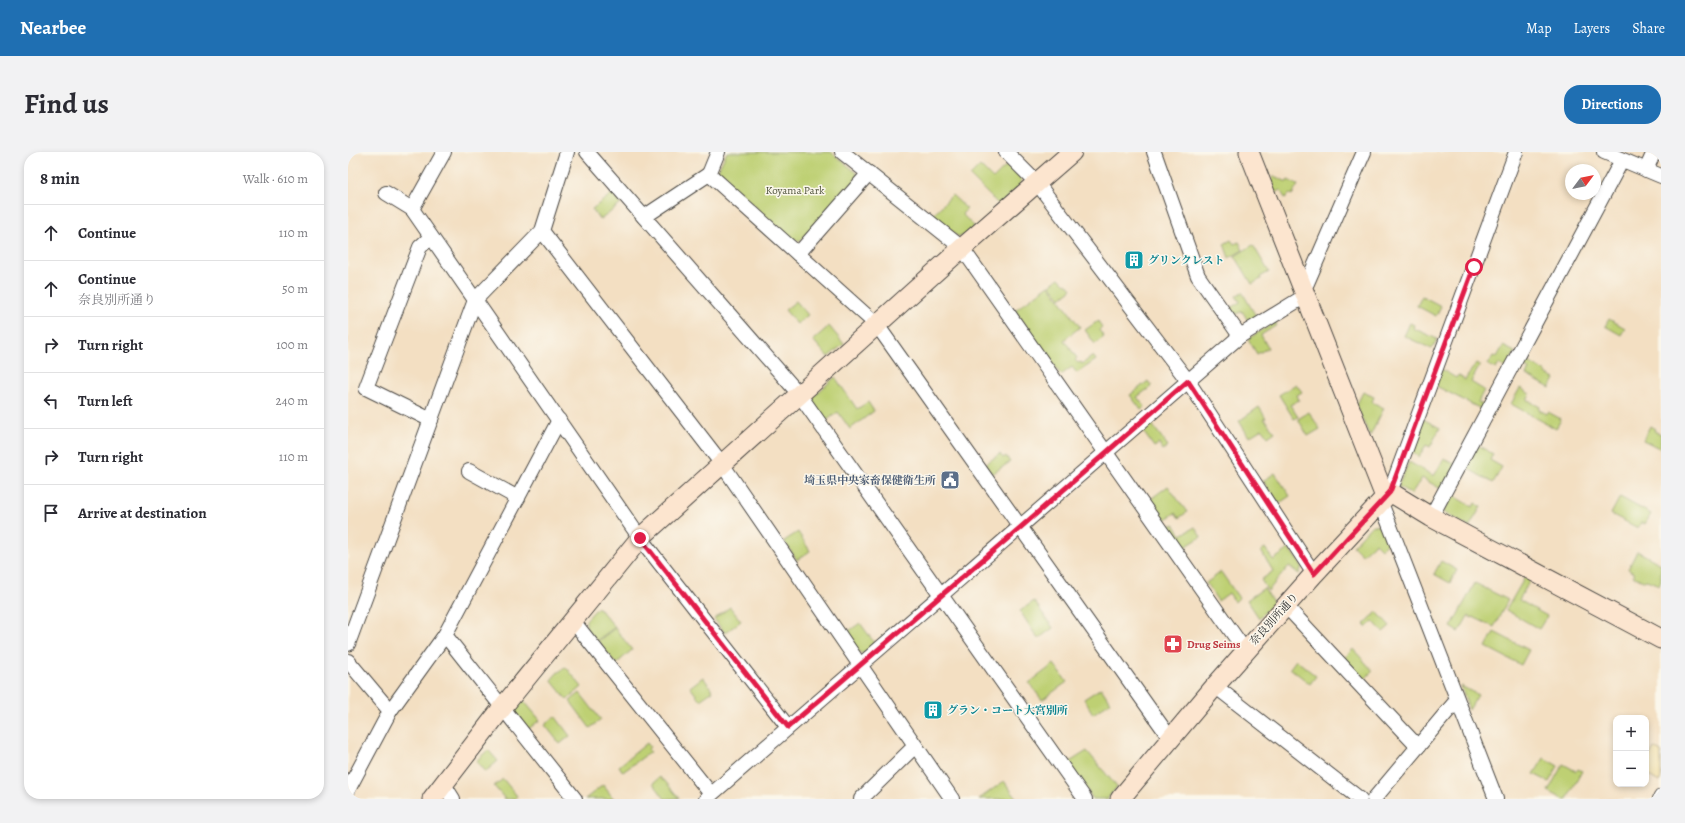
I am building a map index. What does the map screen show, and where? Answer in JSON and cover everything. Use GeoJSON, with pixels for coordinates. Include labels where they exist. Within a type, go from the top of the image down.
{"type":"FeatureCollection","features":[{"type":"Feature","properties":{"kind":"street"},"geometry":{"type":"LineString","coordinates":[[412,209],[444,152]]}},
{"type":"Feature","properties":{"kind":"street"},"geometry":{"type":"LineString","coordinates":[[348,644],[475,300],[542,231],[567,152]]}},
{"type":"Feature","properties":{"kind":"street"},"geometry":{"type":"LineString","coordinates":[[587,152],[799,394],[940,596],[1085,799]]}},
{"type":"Feature","properties":{"kind":"street"},"geometry":{"type":"LineString","coordinates":[[644,217],[709,174],[718,152]]}},
{"type":"Feature","properties":{"kind":"street"},"geometry":{"type":"LineString","coordinates":[[842,152],[962,248],[1246,652]]}},
{"type":"Feature","properties":{"kind":"street"},"geometry":{"type":"LineString","coordinates":[[1006,152],[1037,183],[1188,381],[1314,574]]}},
{"type":"Feature","properties":{"kind":"street"},"geometry":{"type":"LineString","coordinates":[[432,799],[502,708],[640,538],[962,248],[1072,152]]}},
{"type":"Feature","properties":{"kind":"street"},"geometry":{"type":"LineString","coordinates":[[1154,152],[1198,276],[1240,336]]}},
{"type":"Feature","properties":{"kind":"street"},"geometry":{"type":"LineString","coordinates":[[1249,152],[1385,497],[1457,700],[1496,799]]}},
{"type":"Feature","properties":{"kind":"street"},"geometry":{"type":"LineString","coordinates":[[573,621],[708,797],[1240,336],[1303,291],[1364,152]]}},
{"type":"Feature","properties":{"kind":"street"},"geometry":{"type":"LineString","coordinates":[[1385,497],[1516,152]]}},
{"type":"Feature","properties":{"kind":"street"},"geometry":{"type":"LineString","coordinates":[[1604,152],[1661,176]]}},
{"type":"Feature","properties":{"kind":"street"},"geometry":{"type":"LineString","coordinates":[[1646,170],[1654,152]]}},
{"type":"Feature","properties":{"kind":"street"},"geometry":{"type":"LineString","coordinates":[[1431,518],[1622,160]]}},
{"type":"Feature","properties":{"kind":"street"},"geometry":{"type":"LineString","coordinates":[[798,254],[869,173]]}},
{"type":"Feature","properties":{"kind":"street"},"geometry":{"type":"LineString","coordinates":[[709,174],[877,326],[1170,738]]}},
{"type":"Feature","properties":{"kind":"street"},"geometry":{"type":"LineString","coordinates":[[386,193],[412,209],[640,538],[788,727]]}},
{"type":"Feature","properties":{"kind":"street"},"geometry":{"type":"LineString","coordinates":[[542,231],[722,464],[952,799]]}},
{"type":"Feature","properties":{"kind":"street"},"geometry":{"type":"LineString","coordinates":[[431,237],[420,247],[366,388],[431,420]]}},
{"type":"Feature","properties":{"kind":"street"},"geometry":{"type":"LineString","coordinates":[[348,790],[352,773],[390,712],[445,635],[559,420]]}},
{"type":"Feature","properties":{"kind":"street"},"geometry":{"type":"LineString","coordinates":[[469,471],[518,498]]}},
{"type":"Feature","properties":{"kind":"street"},"geometry":{"type":"LineString","coordinates":[[1385,497],[1431,518],[1661,639]]}},
{"type":"Feature","properties":{"kind":"street","name":"奈良別所通り"},"geometry":{"type":"LineString","coordinates":[[1120,799],[1215,686],[1314,574],[1385,497]]}},
{"type":"Feature","properties":{"kind":"street"},"geometry":{"type":"LineString","coordinates":[[1286,606],[1418,747]]}},
{"type":"Feature","properties":{"kind":"street"},"geometry":{"type":"LineString","coordinates":[[445,635],[575,799]]}},
{"type":"Feature","properties":{"kind":"street"},"geometry":{"type":"LineString","coordinates":[[348,661],[390,712]]}},
{"type":"Feature","properties":{"kind":"street"},"geometry":{"type":"LineString","coordinates":[[1215,686],[1360,799]]}},
{"type":"Feature","properties":{"kind":"street"},"geometry":{"type":"LineString","coordinates":[[1374,799],[1457,700]]}},
{"type":"Feature","properties":{"kind":"street"},"geometry":{"type":"LineString","coordinates":[[861,799],[915,746]]}},
{"type":"Feature","properties":{"kind":"street"},"geometry":{"type":"LineString","coordinates":[[443,783],[453,799]]}},
{"type":"Feature","properties":{"kind":"green space","name":"Koyama Park"},"geometry":{"type":"Polygon","coordinates":[[[727,152],[831,152],[857,173],[857,179],[801,240],[793,241],[721,176],[718,170],[727,152]]]}},
{"type":"Feature","properties":{"kind":"green space"},"geometry":{"type":"Polygon","coordinates":[[[1007,165],[1021,178],[1021,184],[1000,206],[970,176],[980,166],[993,179],[1007,165]]]}},
{"type":"Feature","properties":{"kind":"green space"},"geometry":{"type":"Polygon","coordinates":[[[1274,176],[1298,185],[1292,195],[1290,194],[1285,198],[1280,190],[1273,194],[1268,187],[1274,176]]]}},
{"type":"Feature","properties":{"kind":"green space"},"geometry":{"type":"Polygon","coordinates":[[[613,193],[621,204],[600,220],[592,209],[613,193]]]}},
{"type":"Feature","properties":{"kind":"green space"},"geometry":{"type":"Polygon","coordinates":[[[952,195],[967,209],[962,214],[974,226],[964,236],[957,236],[933,215],[952,195]]]}},
{"type":"Feature","properties":{"kind":"green space"},"geometry":{"type":"Polygon","coordinates":[[[1231,240],[1234,244],[1239,242],[1243,250],[1229,258],[1224,244],[1231,240]]]}},
{"type":"Feature","properties":{"kind":"green space"},"geometry":{"type":"Polygon","coordinates":[[[1253,245],[1269,272],[1252,284],[1235,256],[1253,245]]]}},
{"type":"Feature","properties":{"kind":"green space"},"geometry":{"type":"Polygon","coordinates":[[[1059,278],[1065,284],[1067,283],[1072,289],[1061,298],[1050,285],[1059,278]]]}},
{"type":"Feature","properties":{"kind":"green space"},"geometry":{"type":"Polygon","coordinates":[[[1049,285],[1080,327],[1064,340],[1077,358],[1075,360],[1078,363],[1081,362],[1082,364],[1093,356],[1096,360],[1077,373],[1072,367],[1061,375],[1015,310],[1049,285]]]}},
{"type":"Feature","properties":{"kind":"green space"},"geometry":{"type":"Polygon","coordinates":[[[1242,292],[1256,316],[1248,321],[1242,311],[1235,315],[1230,308],[1240,302],[1236,296],[1242,292]]]}},
{"type":"Feature","properties":{"kind":"green space"},"geometry":{"type":"Polygon","coordinates":[[[1422,296],[1441,306],[1436,316],[1417,306],[1422,296]]]}},
{"type":"Feature","properties":{"kind":"green space"},"geometry":{"type":"Polygon","coordinates":[[[796,301],[808,315],[797,324],[785,310],[796,301]]]}},
{"type":"Feature","properties":{"kind":"green space"},"geometry":{"type":"Polygon","coordinates":[[[1609,319],[1625,328],[1621,335],[1605,326],[1609,319]]]}},
{"type":"Feature","properties":{"kind":"green space"},"geometry":{"type":"Polygon","coordinates":[[[1098,321],[1102,327],[1099,330],[1104,337],[1095,344],[1085,330],[1098,321]]]}},
{"type":"Feature","properties":{"kind":"green space"},"geometry":{"type":"Polygon","coordinates":[[[1275,322],[1277,325],[1261,335],[1268,348],[1257,354],[1248,339],[1275,322]]]}},
{"type":"Feature","properties":{"kind":"green space"},"geometry":{"type":"Polygon","coordinates":[[[1410,323],[1414,325],[1413,328],[1437,339],[1432,349],[1404,336],[1410,323]]]}},
{"type":"Feature","properties":{"kind":"green space"},"geometry":{"type":"Polygon","coordinates":[[[829,326],[844,344],[828,357],[813,340],[829,326]]]}},
{"type":"Feature","properties":{"kind":"green space"},"geometry":{"type":"Polygon","coordinates":[[[1503,346],[1515,352],[1506,368],[1499,364],[1496,369],[1488,365],[1493,356],[1497,357],[1503,346]]]}},
{"type":"Feature","properties":{"kind":"green space"},"geometry":{"type":"Polygon","coordinates":[[[1523,359],[1555,379],[1550,388],[1526,375],[1529,369],[1520,364],[1523,359]]]}},
{"type":"Feature","properties":{"kind":"green space"},"geometry":{"type":"Polygon","coordinates":[[[1476,363],[1480,365],[1471,382],[1484,390],[1478,402],[1485,406],[1483,410],[1434,385],[1441,369],[1456,378],[1458,375],[1465,380],[1476,363]]]}},
{"type":"Feature","properties":{"kind":"green space"},"geometry":{"type":"Polygon","coordinates":[[[835,377],[857,409],[868,402],[874,411],[850,429],[838,412],[826,421],[811,399],[835,377]]]}},
{"type":"Feature","properties":{"kind":"green space"},"geometry":{"type":"Polygon","coordinates":[[[1148,381],[1152,386],[1137,397],[1145,407],[1141,410],[1130,395],[1148,381]]]}},
{"type":"Feature","properties":{"kind":"green space"},"geometry":{"type":"Polygon","coordinates":[[[1296,384],[1302,392],[1297,395],[1299,400],[1290,405],[1298,417],[1294,419],[1279,395],[1296,384]]]}},
{"type":"Feature","properties":{"kind":"green space"},"geometry":{"type":"Polygon","coordinates":[[[1520,388],[1530,394],[1527,400],[1540,407],[1539,410],[1547,414],[1548,412],[1561,419],[1556,429],[1511,404],[1520,388]]]}},
{"type":"Feature","properties":{"kind":"green space"},"geometry":{"type":"Polygon","coordinates":[[[1363,392],[1374,397],[1372,402],[1384,408],[1370,436],[1356,406],[1363,392]]]}},
{"type":"Feature","properties":{"kind":"green space"},"geometry":{"type":"Polygon","coordinates":[[[1259,407],[1266,418],[1264,419],[1275,432],[1268,437],[1262,429],[1249,437],[1239,421],[1259,407]]]}},
{"type":"Feature","properties":{"kind":"green space"},"geometry":{"type":"Polygon","coordinates":[[[1309,412],[1320,429],[1308,436],[1298,419],[1309,412]]]}},
{"type":"Feature","properties":{"kind":"green space"},"geometry":{"type":"Polygon","coordinates":[[[1423,419],[1440,428],[1430,447],[1426,445],[1419,457],[1410,451],[1423,419]]]}},
{"type":"Feature","properties":{"kind":"green space"},"geometry":{"type":"Polygon","coordinates":[[[1151,423],[1168,446],[1163,450],[1159,444],[1154,447],[1142,430],[1151,423]]]}},
{"type":"Feature","properties":{"kind":"green space"},"geometry":{"type":"Polygon","coordinates":[[[1650,426],[1655,429],[1654,431],[1661,434],[1661,449],[1643,440],[1650,426]]]}},
{"type":"Feature","properties":{"kind":"green space"},"geometry":{"type":"Polygon","coordinates":[[[1477,445],[1493,454],[1490,460],[1502,467],[1493,483],[1465,467],[1477,445]]]}},
{"type":"Feature","properties":{"kind":"green space"},"geometry":{"type":"Polygon","coordinates":[[[1000,454],[1003,458],[1006,456],[1010,462],[992,474],[985,464],[1000,454]]]}},
{"type":"Feature","properties":{"kind":"green space"},"geometry":{"type":"Polygon","coordinates":[[[1444,458],[1457,465],[1441,489],[1422,478],[1411,494],[1398,486],[1409,462],[1434,476],[1444,458]]]}},
{"type":"Feature","properties":{"kind":"green space"},"geometry":{"type":"Polygon","coordinates":[[[1275,473],[1290,496],[1278,504],[1263,481],[1275,473]]]}},
{"type":"Feature","properties":{"kind":"green space"},"geometry":{"type":"Polygon","coordinates":[[[1168,486],[1187,512],[1179,518],[1175,513],[1162,522],[1148,501],[1168,486]]]}},
{"type":"Feature","properties":{"kind":"green space"},"geometry":{"type":"Polygon","coordinates":[[[1453,495],[1473,507],[1475,503],[1481,507],[1469,527],[1443,512],[1453,495]]]}},
{"type":"Feature","properties":{"kind":"green space"},"geometry":{"type":"Polygon","coordinates":[[[1620,497],[1651,514],[1645,524],[1641,522],[1638,528],[1611,514],[1620,497]]]}},
{"type":"Feature","properties":{"kind":"green space"},"geometry":{"type":"Polygon","coordinates":[[[1174,524],[1181,535],[1195,527],[1201,537],[1182,549],[1168,527],[1174,524]]]}},
{"type":"Feature","properties":{"kind":"green space"},"geometry":{"type":"Polygon","coordinates":[[[1372,525],[1385,527],[1390,541],[1381,549],[1375,543],[1362,555],[1353,546],[1372,525]]]}},
{"type":"Feature","properties":{"kind":"green space"},"geometry":{"type":"Polygon","coordinates":[[[798,532],[810,551],[797,560],[784,541],[798,532]]]}},
{"type":"Feature","properties":{"kind":"green space"},"geometry":{"type":"Polygon","coordinates":[[[1265,548],[1273,560],[1289,549],[1302,566],[1299,574],[1289,566],[1268,591],[1261,580],[1273,571],[1261,551],[1265,548]]]}},
{"type":"Feature","properties":{"kind":"green space"},"geometry":{"type":"Polygon","coordinates":[[[1637,551],[1661,564],[1661,580],[1659,585],[1647,580],[1643,581],[1633,576],[1635,573],[1628,569],[1637,551]]]}},
{"type":"Feature","properties":{"kind":"green space"},"geometry":{"type":"Polygon","coordinates":[[[1441,561],[1457,570],[1450,583],[1434,574],[1441,561]]]}},
{"type":"Feature","properties":{"kind":"green space"},"geometry":{"type":"Polygon","coordinates":[[[1221,572],[1239,598],[1235,602],[1229,593],[1218,601],[1206,583],[1221,572]]]}},
{"type":"Feature","properties":{"kind":"green space"},"geometry":{"type":"Polygon","coordinates":[[[1525,577],[1530,580],[1519,600],[1547,616],[1539,629],[1506,610],[1525,577]]]}},
{"type":"Feature","properties":{"kind":"green space"},"geometry":{"type":"Polygon","coordinates":[[[1475,583],[1508,600],[1494,627],[1468,616],[1459,632],[1451,627],[1475,583]]]}},
{"type":"Feature","properties":{"kind":"green space"},"geometry":{"type":"Polygon","coordinates":[[[1264,588],[1274,603],[1259,618],[1247,600],[1264,588]]]}},
{"type":"Feature","properties":{"kind":"green space"},"geometry":{"type":"Polygon","coordinates":[[[1034,601],[1053,628],[1038,639],[1020,611],[1034,601]]]}},
{"type":"Feature","properties":{"kind":"green space"},"geometry":{"type":"Polygon","coordinates":[[[598,607],[615,627],[596,641],[586,628],[586,620],[598,607]]]}},
{"type":"Feature","properties":{"kind":"green space"},"geometry":{"type":"Polygon","coordinates":[[[730,607],[741,621],[725,633],[714,619],[730,607]]]}},
{"type":"Feature","properties":{"kind":"green space"},"geometry":{"type":"Polygon","coordinates":[[[1377,612],[1390,626],[1383,632],[1373,621],[1367,627],[1364,624],[1377,612]]]}},
{"type":"Feature","properties":{"kind":"green space"},"geometry":{"type":"Polygon","coordinates":[[[860,623],[876,645],[865,654],[859,652],[846,633],[860,623]]]}},
{"type":"Feature","properties":{"kind":"green space"},"geometry":{"type":"Polygon","coordinates":[[[615,628],[632,650],[616,664],[598,641],[615,628]]]}},
{"type":"Feature","properties":{"kind":"green space"},"geometry":{"type":"Polygon","coordinates":[[[1494,632],[1529,650],[1521,665],[1486,647],[1494,632]]]}},
{"type":"Feature","properties":{"kind":"green space"},"geometry":{"type":"Polygon","coordinates":[[[1353,649],[1373,671],[1364,680],[1344,658],[1353,649]]]}},
{"type":"Feature","properties":{"kind":"green space"},"geometry":{"type":"Polygon","coordinates":[[[1296,660],[1316,676],[1310,684],[1290,668],[1296,660]]]}},
{"type":"Feature","properties":{"kind":"green space"},"geometry":{"type":"Polygon","coordinates":[[[1054,664],[1067,682],[1042,700],[1029,683],[1054,664]]]}},
{"type":"Feature","properties":{"kind":"green space"},"geometry":{"type":"Polygon","coordinates":[[[566,667],[582,687],[567,700],[551,680],[557,673],[566,667]]]}},
{"type":"Feature","properties":{"kind":"green space"},"geometry":{"type":"Polygon","coordinates":[[[703,677],[713,691],[700,700],[690,687],[703,677]]]}},
{"type":"Feature","properties":{"kind":"green space"},"geometry":{"type":"Polygon","coordinates":[[[1461,686],[1478,695],[1469,710],[1461,686]]]}},
{"type":"Feature","properties":{"kind":"green space"},"geometry":{"type":"Polygon","coordinates":[[[1101,688],[1110,702],[1093,714],[1084,699],[1101,688]]]}},
{"type":"Feature","properties":{"kind":"green space"},"geometry":{"type":"Polygon","coordinates":[[[580,693],[601,720],[590,728],[570,701],[580,693]]]}},
{"type":"Feature","properties":{"kind":"green space"},"geometry":{"type":"Polygon","coordinates":[[[524,701],[540,720],[527,730],[515,713],[517,708],[524,701]]]}},
{"type":"Feature","properties":{"kind":"green space"},"geometry":{"type":"Polygon","coordinates":[[[555,716],[570,736],[560,744],[545,725],[555,716]]]}},
{"type":"Feature","properties":{"kind":"green space"},"geometry":{"type":"Polygon","coordinates":[[[647,743],[650,747],[648,749],[650,752],[623,772],[619,766],[647,743]]]}},
{"type":"Feature","properties":{"kind":"green space"},"geometry":{"type":"Polygon","coordinates":[[[488,750],[498,761],[485,772],[476,761],[488,750]]]}},
{"type":"Feature","properties":{"kind":"green space"},"geometry":{"type":"Polygon","coordinates":[[[1087,751],[1117,787],[1107,799],[1093,799],[1068,763],[1087,751]]]}},
{"type":"Feature","properties":{"kind":"green space"},"geometry":{"type":"Polygon","coordinates":[[[1544,758],[1558,766],[1549,782],[1534,774],[1544,758]]]}},
{"type":"Feature","properties":{"kind":"green space"},"geometry":{"type":"Polygon","coordinates":[[[1563,764],[1576,771],[1578,769],[1582,771],[1567,799],[1563,799],[1548,791],[1563,764]]]}},
{"type":"Feature","properties":{"kind":"green space"},"geometry":{"type":"Polygon","coordinates":[[[660,777],[679,798],[665,799],[653,783],[660,777]]]}},
{"type":"Feature","properties":{"kind":"green space"},"geometry":{"type":"Polygon","coordinates":[[[503,779],[517,796],[514,799],[505,799],[494,786],[503,779]]]}},
{"type":"Feature","properties":{"kind":"green space"},"geometry":{"type":"Polygon","coordinates":[[[1004,781],[1017,799],[979,799],[1004,781]]]}},
{"type":"Feature","properties":{"kind":"green space"},"geometry":{"type":"Polygon","coordinates":[[[603,785],[614,799],[585,799],[603,785]]]}},
{"type":"Feature","properties":{"kind":"sand"},"geometry":{"type":"Polygon","coordinates":[[[1654,748],[1661,752],[1661,778],[1659,782],[1649,776],[1649,757],[1654,748]]]}},
{"type":"Feature","properties":{"kind":"place","name":"グリンクレスト"},"geometry":{"type":"Point","coordinates":[1134,260]}},
{"type":"Feature","properties":{"kind":"place","name":"埼玉県中央家畜保健衛生所"},"geometry":{"type":"Point","coordinates":[950,480]}},
{"type":"Feature","properties":{"kind":"place","name":"Drug Seims"},"geometry":{"type":"Point","coordinates":[1173,644]}},
{"type":"Feature","properties":{"kind":"place","name":"グラン・コート大宮別所"},"geometry":{"type":"Point","coordinates":[933,710]}},
{"type":"Feature","properties":{"kind":"route"},"geometry":{"type":"LineString","coordinates":[[640,538],[788,727],[1188,381],[1314,574],[1390,492],[1474,267]]}}]}
